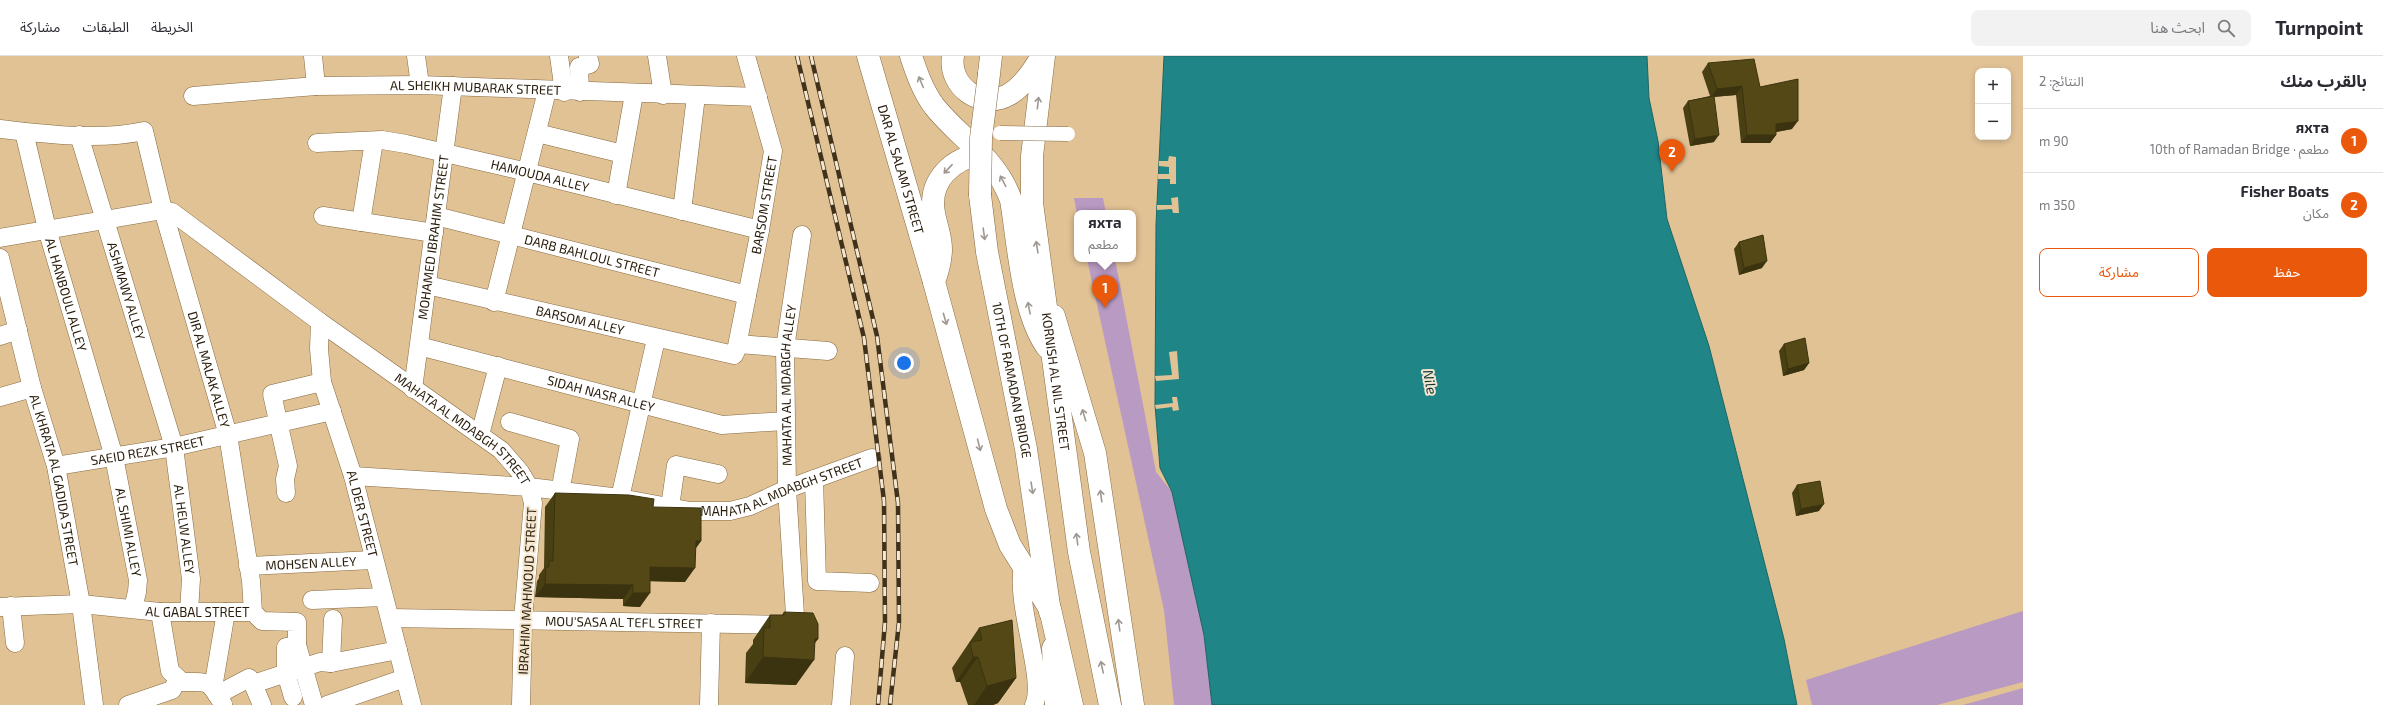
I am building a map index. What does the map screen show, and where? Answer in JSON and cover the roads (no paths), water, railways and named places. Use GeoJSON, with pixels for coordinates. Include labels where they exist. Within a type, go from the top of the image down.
{"type":"FeatureCollection","features":[{"type":"Feature","properties":{"kind":"main road","name":"DAR AL SALAM STREET"},"geometry":{"type":"LineString","coordinates":[[868,56],[934,282]]}},
{"type":"Feature","properties":{"kind":"main road"},"geometry":{"type":"LineString","coordinates":[[912,56],[920,82],[934,106],[997,170],[1009,195],[1030,312],[1041,338],[1053,354]]}},
{"type":"Feature","properties":{"kind":"main road","name":"KORNISH AL NIL STREET"},"geometry":{"type":"LineString","coordinates":[[953,56],[954,74],[962,88],[975,97],[991,100],[999,99],[1013,92],[1029,76],[1043,56]]}},
{"type":"Feature","properties":{"kind":"main road","name":"10TH OF RAMADAN BRIDGE"},"geometry":{"type":"LineString","coordinates":[[992,56],[980,138],[979,166],[983,224],[1026,449],[1050,609],[1056,705]]}},
{"type":"Feature","properties":{"kind":"main road","name":"KORNISH AL NIL STREET"},"geometry":{"type":"LineString","coordinates":[[1043,56],[1032,156],[1031,180],[1034,226],[1053,354],[1079,552],[1110,705]]}},
{"type":"Feature","properties":{"kind":"main road"},"geometry":{"type":"LineString","coordinates":[[982,154],[972,155],[953,163],[946,170],[936,187],[933,205],[941,249],[934,282],[996,509],[1010,545],[1050,609],[1072,705]]}},
{"type":"Feature","properties":{"kind":"main road"},"geometry":{"type":"LineString","coordinates":[[1042,277],[1095,453],[1133,705]]}},
{"type":"Feature","properties":{"kind":"street"},"geometry":{"type":"LineString","coordinates":[[313,56],[316,86]]}},
{"type":"Feature","properties":{"kind":"street"},"geometry":{"type":"LineString","coordinates":[[416,56],[420,85]]}},
{"type":"Feature","properties":{"kind":"street"},"geometry":{"type":"LineString","coordinates":[[559,56],[563,92]]}},
{"type":"Feature","properties":{"kind":"street"},"geometry":{"type":"LineString","coordinates":[[494,302],[536,133],[579,67],[590,64],[588,56]]}},
{"type":"Feature","properties":{"kind":"street"},"geometry":{"type":"LineString","coordinates":[[657,56],[662,95]]}},
{"type":"Feature","properties":{"kind":"street","name":"BARSOM STREET"},"geometry":{"type":"LineString","coordinates":[[736,350],[760,230],[772,151],[746,56]]}},
{"type":"Feature","properties":{"kind":"street","name":"AL SHEIKH MUBARAK STREET"},"geometry":{"type":"LineString","coordinates":[[193,96],[316,86],[420,85],[563,92],[758,98]]}},
{"type":"Feature","properties":{"kind":"street","name":"MOHAMED IBRAHIM STREET"},"geometry":{"type":"LineString","coordinates":[[413,389],[453,86]]}},
{"type":"Feature","properties":{"kind":"street"},"geometry":{"type":"LineString","coordinates":[[616,195],[634,94]]}},
{"type":"Feature","properties":{"kind":"street"},"geometry":{"type":"LineString","coordinates":[[682,212],[696,96]]}},
{"type":"Feature","properties":{"kind":"street"},"geometry":{"type":"LineString","coordinates":[[0,129],[79,135]]}},
{"type":"Feature","properties":{"kind":"street","name":"DIR AL MALAK ALLEY"},"geometry":{"type":"LineString","coordinates":[[79,135],[125,135],[144,131],[163,210],[228,435],[248,566],[253,612]]}},
{"type":"Feature","properties":{"kind":"street","name":"AL HANBOULI ALLEY"},"geometry":{"type":"LineString","coordinates":[[24,132],[47,229],[114,457]]}},
{"type":"Feature","properties":{"kind":"street"},"geometry":{"type":"LineString","coordinates":[[536,133],[623,154]]}},
{"type":"Feature","properties":{"kind":"street"},"geometry":{"type":"LineString","coordinates":[[1000,133],[1068,134]]}},
{"type":"Feature","properties":{"kind":"street","name":"ASHMAWY ALLEY"},"geometry":{"type":"LineString","coordinates":[[79,135],[174,447]]}},
{"type":"Feature","properties":{"kind":"street"},"geometry":{"type":"LineString","coordinates":[[361,222],[374,140]]}},
{"type":"Feature","properties":{"kind":"street","name":"HAMOUDA ALLEY"},"geometry":{"type":"LineString","coordinates":[[317,143],[382,140],[527,172],[682,212],[760,230]]}},
{"type":"Feature","properties":{"kind":"street"},"geometry":{"type":"LineString","coordinates":[[0,238],[163,210]]}},
{"type":"Feature","properties":{"kind":"street","name":"MAHATA AL MDABGH STREET"},"geometry":{"type":"LineString","coordinates":[[163,210],[180,216],[320,322],[501,450],[520,472],[529,487],[560,492],[620,498],[703,512],[730,511],[769,499],[787,489],[872,458]]}},
{"type":"Feature","properties":{"kind":"street"},"geometry":{"type":"LineString","coordinates":[[323,216],[434,233]]}},
{"type":"Feature","properties":{"kind":"street","name":"DARB BAHLOUL STREET"},"geometry":{"type":"LineString","coordinates":[[436,216],[747,295]]}},
{"type":"Feature","properties":{"kind":"street","name":"MAHATA AL MDABGH ALLEY"},"geometry":{"type":"LineString","coordinates":[[785,626],[791,625],[795,615],[787,489],[785,348],[802,235]]}},
{"type":"Feature","properties":{"kind":"street","name":"AL KHRATA AL GADIDA STREET"},"geometry":{"type":"LineString","coordinates":[[0,258],[2,277],[18,330],[32,388],[56,466],[81,604],[94,705]]}},
{"type":"Feature","properties":{"kind":"street","name":"BARSOM ALLEY"},"geometry":{"type":"LineString","coordinates":[[427,285],[656,339],[736,350],[785,348],[828,350]]}},
{"type":"Feature","properties":{"kind":"street","name":"AL DER STREET"},"geometry":{"type":"LineString","coordinates":[[320,322],[319,349],[322,382],[353,476],[373,560],[390,618],[412,705]]}},
{"type":"Feature","properties":{"kind":"street"},"geometry":{"type":"LineString","coordinates":[[0,336],[18,330]]}},
{"type":"Feature","properties":{"kind":"street"},"geometry":{"type":"LineString","coordinates":[[620,498],[656,339]]}},
{"type":"Feature","properties":{"kind":"street","name":"SIDAH NASR ALLEY"},"geometry":{"type":"LineString","coordinates":[[418,346],[727,426],[785,421]]}},
{"type":"Feature","properties":{"kind":"street"},"geometry":{"type":"LineString","coordinates":[[480,436],[498,366]]}},
{"type":"Feature","properties":{"kind":"street"},"geometry":{"type":"LineString","coordinates":[[286,493],[285,479],[288,466],[273,393],[322,382]]}},
{"type":"Feature","properties":{"kind":"street"},"geometry":{"type":"LineString","coordinates":[[0,397],[32,388]]}},
{"type":"Feature","properties":{"kind":"street","name":"SAEID REZK STREET"},"geometry":{"type":"LineString","coordinates":[[56,466],[174,447],[278,422],[332,411]]}},
{"type":"Feature","properties":{"kind":"street"},"geometry":{"type":"LineString","coordinates":[[510,422],[570,439],[560,492]]}},
{"type":"Feature","properties":{"kind":"street","name":"AL HELW ALLEY"},"geometry":{"type":"LineString","coordinates":[[174,447],[190,579],[189,612]]}},
{"type":"Feature","properties":{"kind":"street","name":"AL SHIMI ALLEY"},"geometry":{"type":"LineString","coordinates":[[114,457],[138,580],[133,608]]}},
{"type":"Feature","properties":{"kind":"street"},"geometry":{"type":"LineString","coordinates":[[670,507],[676,465],[718,474]]}},
{"type":"Feature","properties":{"kind":"street"},"geometry":{"type":"LineString","coordinates":[[353,476],[529,487]]}},
{"type":"Feature","properties":{"kind":"street"},"geometry":{"type":"LineString","coordinates":[[814,479],[817,581],[870,583]]}},
{"type":"Feature","properties":{"kind":"street","name":"IBRAHIM MAHMOUD STREET"},"geometry":{"type":"LineString","coordinates":[[522,705],[524,619],[533,503],[529,487]]}},
{"type":"Feature","properties":{"kind":"street","name":"MOHSEN ALLEY"},"geometry":{"type":"LineString","coordinates":[[248,566],[373,560]]}},
{"type":"Feature","properties":{"kind":"street"},"geometry":{"type":"LineString","coordinates":[[1023,567],[1021,592],[1037,687],[1034,705]]}},
{"type":"Feature","properties":{"kind":"street"},"geometry":{"type":"LineString","coordinates":[[312,600],[383,596]]}},
{"type":"Feature","properties":{"kind":"street","name":"AL GABAL STREET"},"geometry":{"type":"LineString","coordinates":[[6,607],[81,604],[133,608],[160,612],[253,612],[262,621],[298,623],[297,645],[314,705]]}},
{"type":"Feature","properties":{"kind":"street"},"geometry":{"type":"LineString","coordinates":[[6,607],[15,644]]}},
{"type":"Feature","properties":{"kind":"street"},"geometry":{"type":"LineString","coordinates":[[160,612],[170,671],[182,682],[202,681],[218,696]]}},
{"type":"Feature","properties":{"kind":"street"},"geometry":{"type":"LineString","coordinates":[[218,696],[226,612]]}},
{"type":"Feature","properties":{"kind":"street","name":"MOU'SASA AL TEFL STREET"},"geometry":{"type":"LineString","coordinates":[[390,618],[524,619],[785,626]]}},
{"type":"Feature","properties":{"kind":"street"},"geometry":{"type":"LineString","coordinates":[[331,663],[333,619]]}},
{"type":"Feature","properties":{"kind":"street"},"geometry":{"type":"LineString","coordinates":[[709,705],[711,623]]}},
{"type":"Feature","properties":{"kind":"street"},"geometry":{"type":"LineString","coordinates":[[292,697],[286,673],[286,646],[297,645]]}},
{"type":"Feature","properties":{"kind":"street"},"geometry":{"type":"LineString","coordinates":[[253,684],[320,662],[331,663],[398,650]]}},
{"type":"Feature","properties":{"kind":"street"},"geometry":{"type":"LineString","coordinates":[[841,705],[845,656]]}},
{"type":"Feature","properties":{"kind":"street"},"geometry":{"type":"LineString","coordinates":[[218,696],[249,678],[262,705]]}},
{"type":"Feature","properties":{"kind":"street"},"geometry":{"type":"LineString","coordinates":[[327,705],[405,678]]}},
{"type":"Feature","properties":{"kind":"street"},"geometry":{"type":"LineString","coordinates":[[128,705],[159,700],[172,690],[178,679]]}},
{"type":"Feature","properties":{"kind":"water","name":"Nile"},"geometry":{"type":"Polygon","coordinates":[[[1164,56],[1647,56],[1649,98],[1658,141],[1667,219],[1709,346],[1784,639],[1797,705],[1212,705],[1204,635],[1172,492],[1160,468],[1155,405],[1156,225],[1164,56]]]}},
{"type":"Feature","properties":{"kind":"railway"},"geometry":{"type":"LineString","coordinates":[[797,56],[864,338],[884,501],[885,622],[878,705]]}},
{"type":"Feature","properties":{"kind":"railway"},"geometry":{"type":"LineString","coordinates":[[811,56],[877,336],[898,503],[899,622],[890,705]]}},
{"type":"Feature","properties":{"kind":"place","name":"Fisher Boats"},"geometry":{"type":"Point","coordinates":[1672,172]}},
{"type":"Feature","properties":{"kind":"place","name":"яхта"},"geometry":{"type":"Point","coordinates":[1105,308]}}]}
